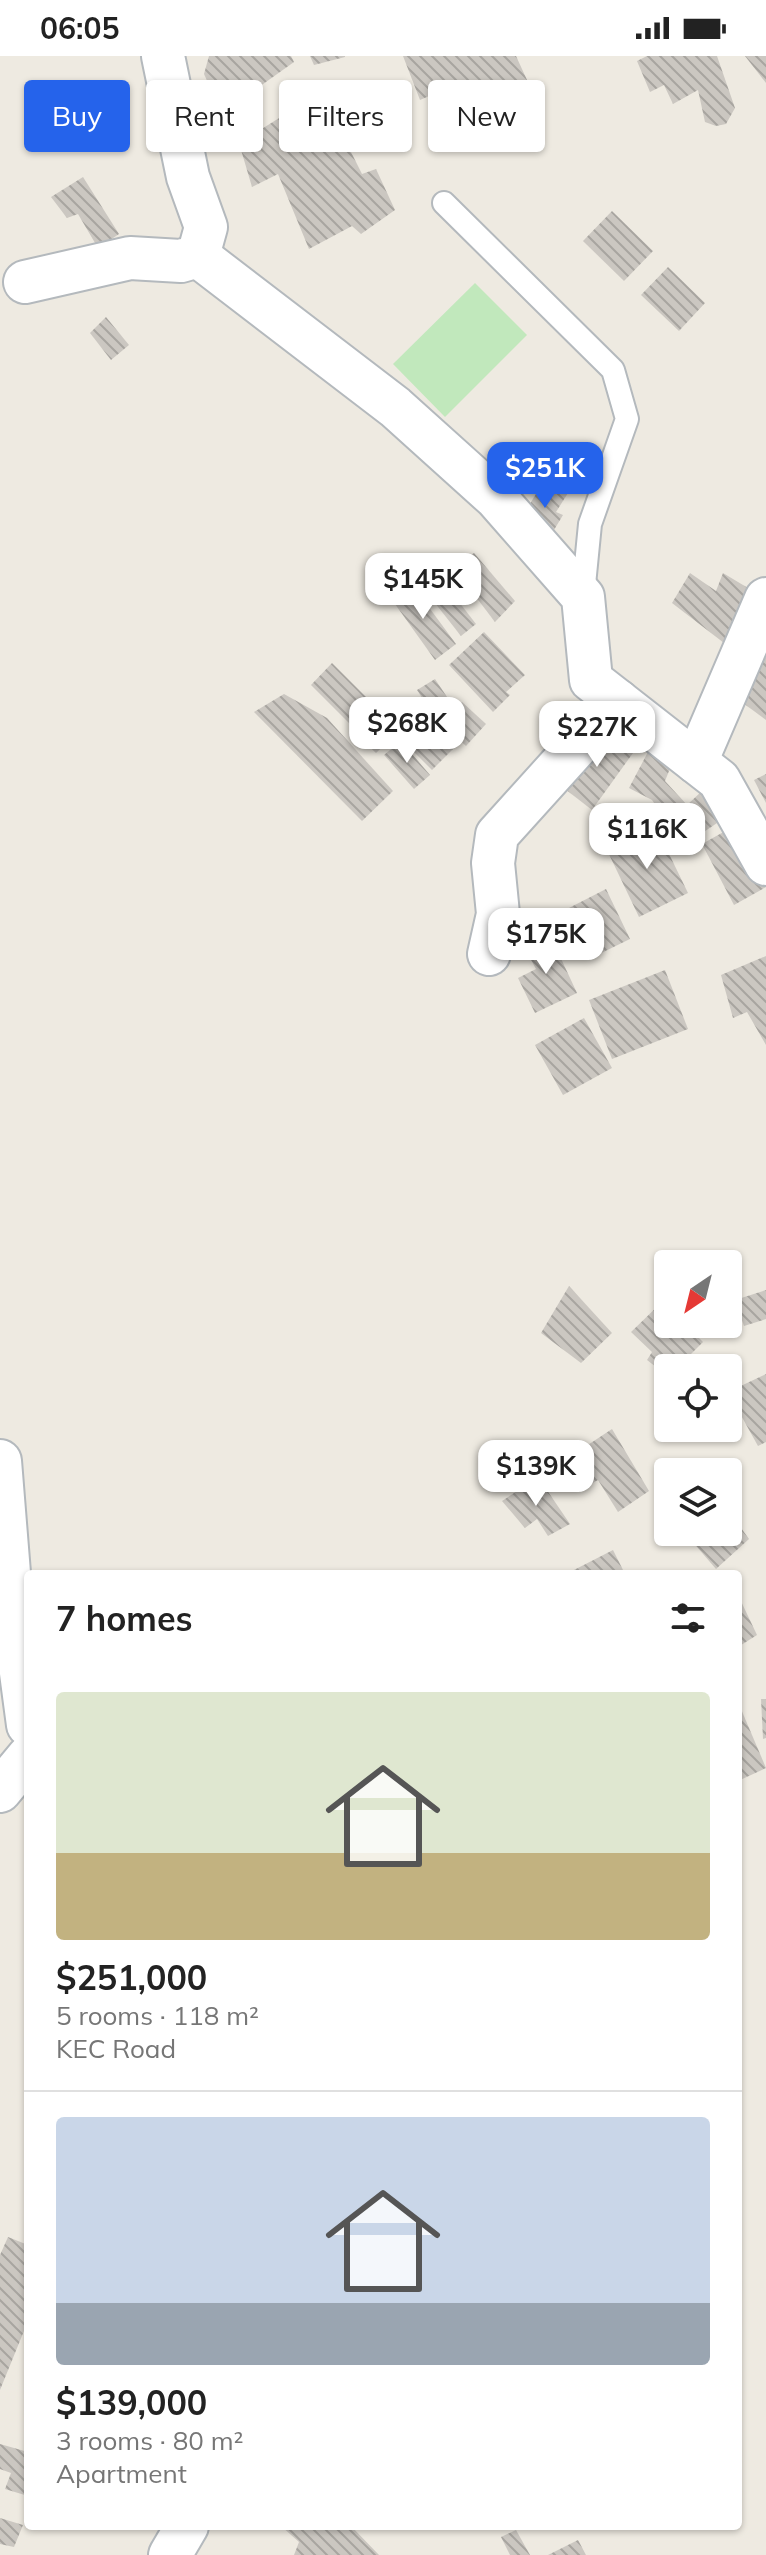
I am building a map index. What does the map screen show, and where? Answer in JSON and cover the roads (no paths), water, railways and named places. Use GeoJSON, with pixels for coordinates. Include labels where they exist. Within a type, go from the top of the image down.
{"type":"FeatureCollection","features":[{"type":"Feature","properties":{"kind":"street"},"geometry":{"type":"LineString","coordinates":[[163,56],[188,177],[206,227],[198,256]]}},
{"type":"Feature","properties":{"kind":"street"},"geometry":{"type":"LineString","coordinates":[[25,282],[130,258],[181,261],[198,256]]}},
{"type":"Feature","properties":{"kind":"street"},"geometry":{"type":"LineString","coordinates":[[198,256],[395,407],[496,498],[583,597],[591,680],[719,780],[766,864]]}},
{"type":"Feature","properties":{"kind":"street"},"geometry":{"type":"LineString","coordinates":[[696,762],[766,599]]}},
{"type":"Feature","properties":{"kind":"street"},"geometry":{"type":"LineString","coordinates":[[489,954],[498,914],[493,863],[497,835],[618,701]]}},
{"type":"Feature","properties":{"kind":"street"},"geometry":{"type":"LineString","coordinates":[[0,1461],[6,1598],[24,1702]]}},
{"type":"Feature","properties":{"kind":"street"},"geometry":{"type":"LineString","coordinates":[[0,1791],[24,1762]]}},
{"type":"Feature","properties":{"kind":"street"},"geometry":{"type":"LineString","coordinates":[[170,2555],[185,2530]]}},
{"type":"Feature","properties":{"kind":"lane"},"geometry":{"type":"LineString","coordinates":[[444,203],[613,370],[627,419],[590,524],[583,597]]}}]}
